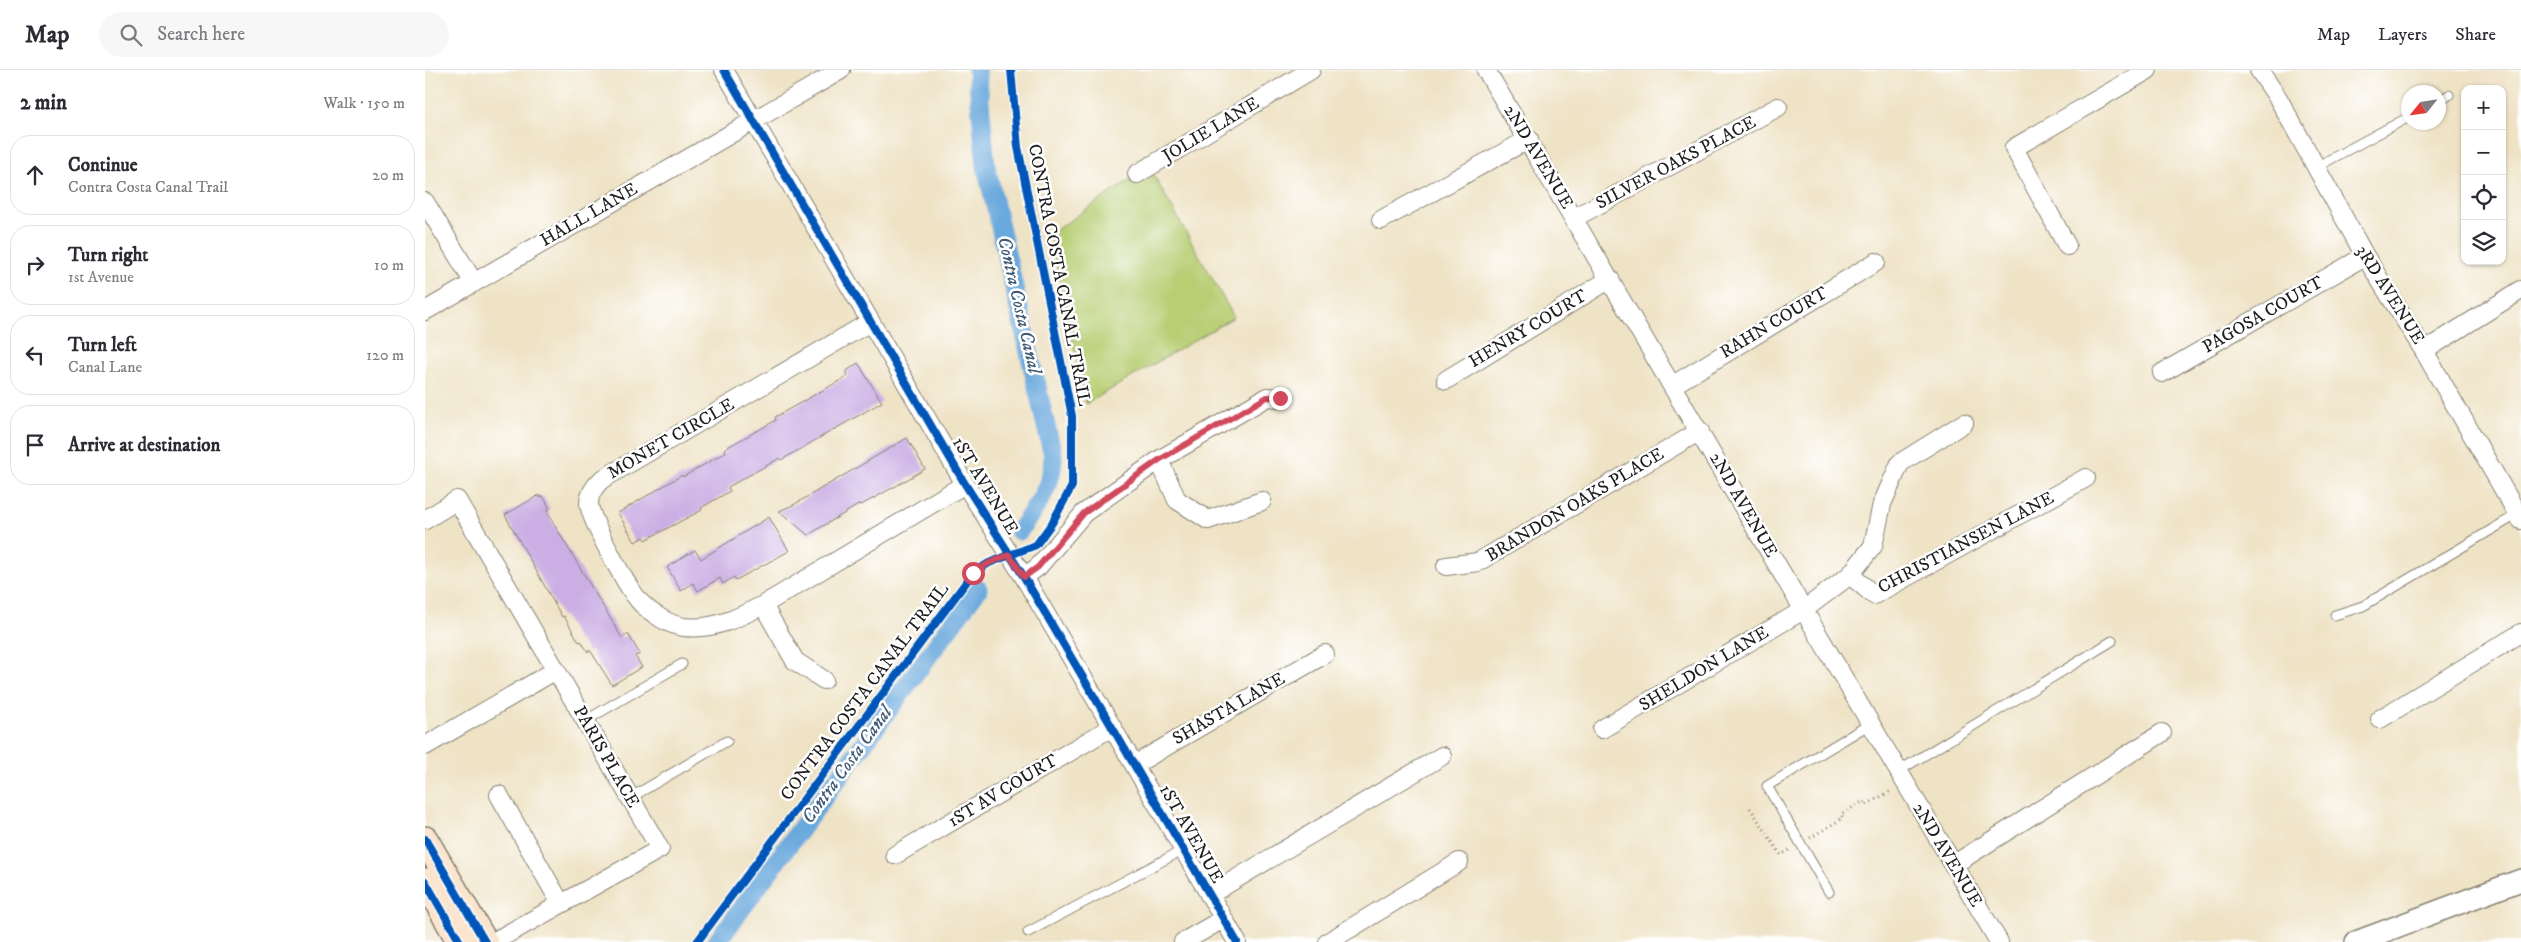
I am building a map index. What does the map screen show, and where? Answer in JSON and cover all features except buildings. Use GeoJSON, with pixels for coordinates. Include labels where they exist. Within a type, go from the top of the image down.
{"type":"FeatureCollection","features":[{"type":"Feature","properties":{"kind":"main road"},"geometry":{"type":"LineString","coordinates":[[425,839],[485,942]]}},
{"type":"Feature","properties":{"kind":"main road"},"geometry":{"type":"LineString","coordinates":[[426,883],[461,942]]}},
{"type":"Feature","properties":{"kind":"street","name":"1ST AVENUE"},"geometry":{"type":"LineString","coordinates":[[724,70],[965,484],[1024,577],[1237,942]]}},
{"type":"Feature","properties":{"kind":"street","name":"HALL LANE"},"geometry":{"type":"LineString","coordinates":[[425,311],[841,70]]}},
{"type":"Feature","properties":{"kind":"street","name":"JOLIE LANE"},"geometry":{"type":"LineString","coordinates":[[1137,174],[1311,70]]}},
{"type":"Feature","properties":{"kind":"street","name":"2ND AVENUE"},"geometry":{"type":"LineString","coordinates":[[1486,70],[1805,610],[1897,772],[1999,942]]}},
{"type":"Feature","properties":{"kind":"street"},"geometry":{"type":"LineString","coordinates":[[2067,246],[2014,148],[2148,70]]}},
{"type":"Feature","properties":{"kind":"street","name":"3RD AVENUE"},"geometry":{"type":"LineString","coordinates":[[2259,70],[2278,98],[2365,256],[2424,351],[2519,517]]}},
{"type":"Feature","properties":{"kind":"street","name":"SILVER OAKS PLACE"},"geometry":{"type":"LineString","coordinates":[[1574,218],[1778,108]]}},
{"type":"Feature","properties":{"kind":"street"},"geometry":{"type":"LineString","coordinates":[[1381,220],[1529,140]]}},
{"type":"Feature","properties":{"kind":"street"},"geometry":{"type":"LineString","coordinates":[[425,202],[474,283]]}},
{"type":"Feature","properties":{"kind":"street","name":"PAGOSA COURT"},"geometry":{"type":"LineString","coordinates":[[2162,373],[2365,256]]}},
{"type":"Feature","properties":{"kind":"street","name":"RAHN COURT"},"geometry":{"type":"LineString","coordinates":[[1673,385],[1876,262]]}},
{"type":"Feature","properties":{"kind":"street","name":"HENRY COURT"},"geometry":{"type":"LineString","coordinates":[[1446,380],[1610,279]]}},
{"type":"Feature","properties":{"kind":"street"},"geometry":{"type":"LineString","coordinates":[[2424,351],[2521,290]]}},
{"type":"Feature","properties":{"kind":"street","name":"MONET CIRCLE"},"geometry":{"type":"LineString","coordinates":[[871,322],[601,480],[593,488],[589,502],[593,523],[640,602],[658,617],[682,627],[709,628],[734,621],[763,605],[965,484]]}},
{"type":"Feature","properties":{"kind":"street"},"geometry":{"type":"LineString","coordinates":[[1024,577],[1038,567],[1084,513],[1159,460],[1267,397],[1280,398]]}},
{"type":"Feature","properties":{"kind":"street","name":"SHELDON LANE"},"geometry":{"type":"LineString","coordinates":[[1603,729],[1805,610],[1850,575],[1873,546],[1882,504],[1900,463],[1964,422]]}},
{"type":"Feature","properties":{"kind":"street","name":"BRANDON OAKS PLACE"},"geometry":{"type":"LineString","coordinates":[[1446,566],[1478,562],[1700,431]]}},
{"type":"Feature","properties":{"kind":"street"},"geometry":{"type":"LineString","coordinates":[[1159,460],[1177,500],[1208,520],[1262,501]]}},
{"type":"Feature","properties":{"kind":"street","name":"CHRISTIANSEN LANE"},"geometry":{"type":"LineString","coordinates":[[1850,575],[1874,595],[2086,478]]}},
{"type":"Feature","properties":{"kind":"street","name":"PARIS PLACE"},"geometry":{"type":"LineString","coordinates":[[425,520],[457,500],[659,849],[493,942]]}},
{"type":"Feature","properties":{"kind":"street"},"geometry":{"type":"LineString","coordinates":[[763,605],[795,661],[824,680]]}},
{"type":"Feature","properties":{"kind":"street"},"geometry":{"type":"LineString","coordinates":[[2380,719],[2521,633]]}},
{"type":"Feature","properties":{"kind":"street","name":"SHASTA LANE"},"geometry":{"type":"LineString","coordinates":[[1134,764],[1325,654]]}},
{"type":"Feature","properties":{"kind":"street"},"geometry":{"type":"LineString","coordinates":[[425,746],[556,670]]}},
{"type":"Feature","properties":{"kind":"street","name":"1ST AV COURT"},"geometry":{"type":"LineString","coordinates":[[895,855],[1112,727]]}},
{"type":"Feature","properties":{"kind":"street"},"geometry":{"type":"LineString","coordinates":[[1953,865],[2162,733]]}},
{"type":"Feature","properties":{"kind":"street"},"geometry":{"type":"LineString","coordinates":[[1209,895],[1442,756]]}},
{"type":"Feature","properties":{"kind":"street"},"geometry":{"type":"LineString","coordinates":[[499,795],[561,904]]}},
{"type":"Feature","properties":{"kind":"street"},"geometry":{"type":"LineString","coordinates":[[1328,942],[1459,862]]}},
{"type":"Feature","properties":{"kind":"street"},"geometry":{"type":"LineString","coordinates":[[2356,942],[2521,880]]}},
{"type":"Feature","properties":{"kind":"street"},"geometry":{"type":"LineString","coordinates":[[1183,942],[1223,919]]}},
{"type":"Feature","properties":{"kind":"lane"},"geometry":{"type":"LineString","coordinates":[[2316,167],[2401,121]]}},
{"type":"Feature","properties":{"kind":"lane"},"geometry":{"type":"LineString","coordinates":[[2335,614],[2363,606],[2519,517]]}},
{"type":"Feature","properties":{"kind":"lane"},"geometry":{"type":"LineString","coordinates":[[1897,772],[2112,641]]}},
{"type":"Feature","properties":{"kind":"lane"},"geometry":{"type":"LineString","coordinates":[[585,721],[682,664]]}},
{"type":"Feature","properties":{"kind":"lane"},"geometry":{"type":"LineString","coordinates":[[1829,892],[1767,786],[1871,724]]}},
{"type":"Feature","properties":{"kind":"lane"},"geometry":{"type":"LineString","coordinates":[[630,798],[727,741]]}},
{"type":"Feature","properties":{"kind":"lane"},"geometry":{"type":"LineString","coordinates":[[1028,932],[1183,850]]}},
{"type":"Feature","properties":{"kind":"path"},"geometry":{"type":"LineString","coordinates":[[1750,808],[1781,855],[1843,818],[1841,814],[1864,801],[1866,805],[1891,791]]}},
{"type":"Feature","properties":{"kind":"green space"},"geometry":{"type":"Polygon","coordinates":[[[1149,167],[1234,317],[1086,404],[1050,234],[1149,167]]]}},
{"type":"Feature","properties":{"kind":"waterway","name":"Contra Costa Canal"},"geometry":{"type":"LineString","coordinates":[[977,70],[986,166],[1053,456],[1047,487],[1019,531]]}},
{"type":"Feature","properties":{"kind":"waterway","name":"Contra Costa Canal"},"geometry":{"type":"LineString","coordinates":[[717,942],[978,589]]}},
{"type":"Feature","properties":{"kind":"cycle path"},"geometry":{"type":"LineString","coordinates":[[724,70],[965,484],[1024,577],[1237,942]]}},
{"type":"Feature","properties":{"kind":"cycle path","name":"CONTRA COSTA CANAL TRAIL"},"geometry":{"type":"LineString","coordinates":[[697,942],[973,573],[989,563],[1036,545],[1052,523],[1072,486],[1072,416],[1018,147],[1011,70]]}},
{"type":"Feature","properties":{"kind":"cycle path"},"geometry":{"type":"LineString","coordinates":[[425,839],[485,942]]}},
{"type":"Feature","properties":{"kind":"cycle path"},"geometry":{"type":"LineString","coordinates":[[425,881],[460,942]]}},
{"type":"Feature","properties":{"kind":"route"},"geometry":{"type":"LineString","coordinates":[[973,573],[989,563],[1009,555],[1024,577],[1038,567],[1084,513],[1159,460],[1267,397],[1280,398]]}}]}
